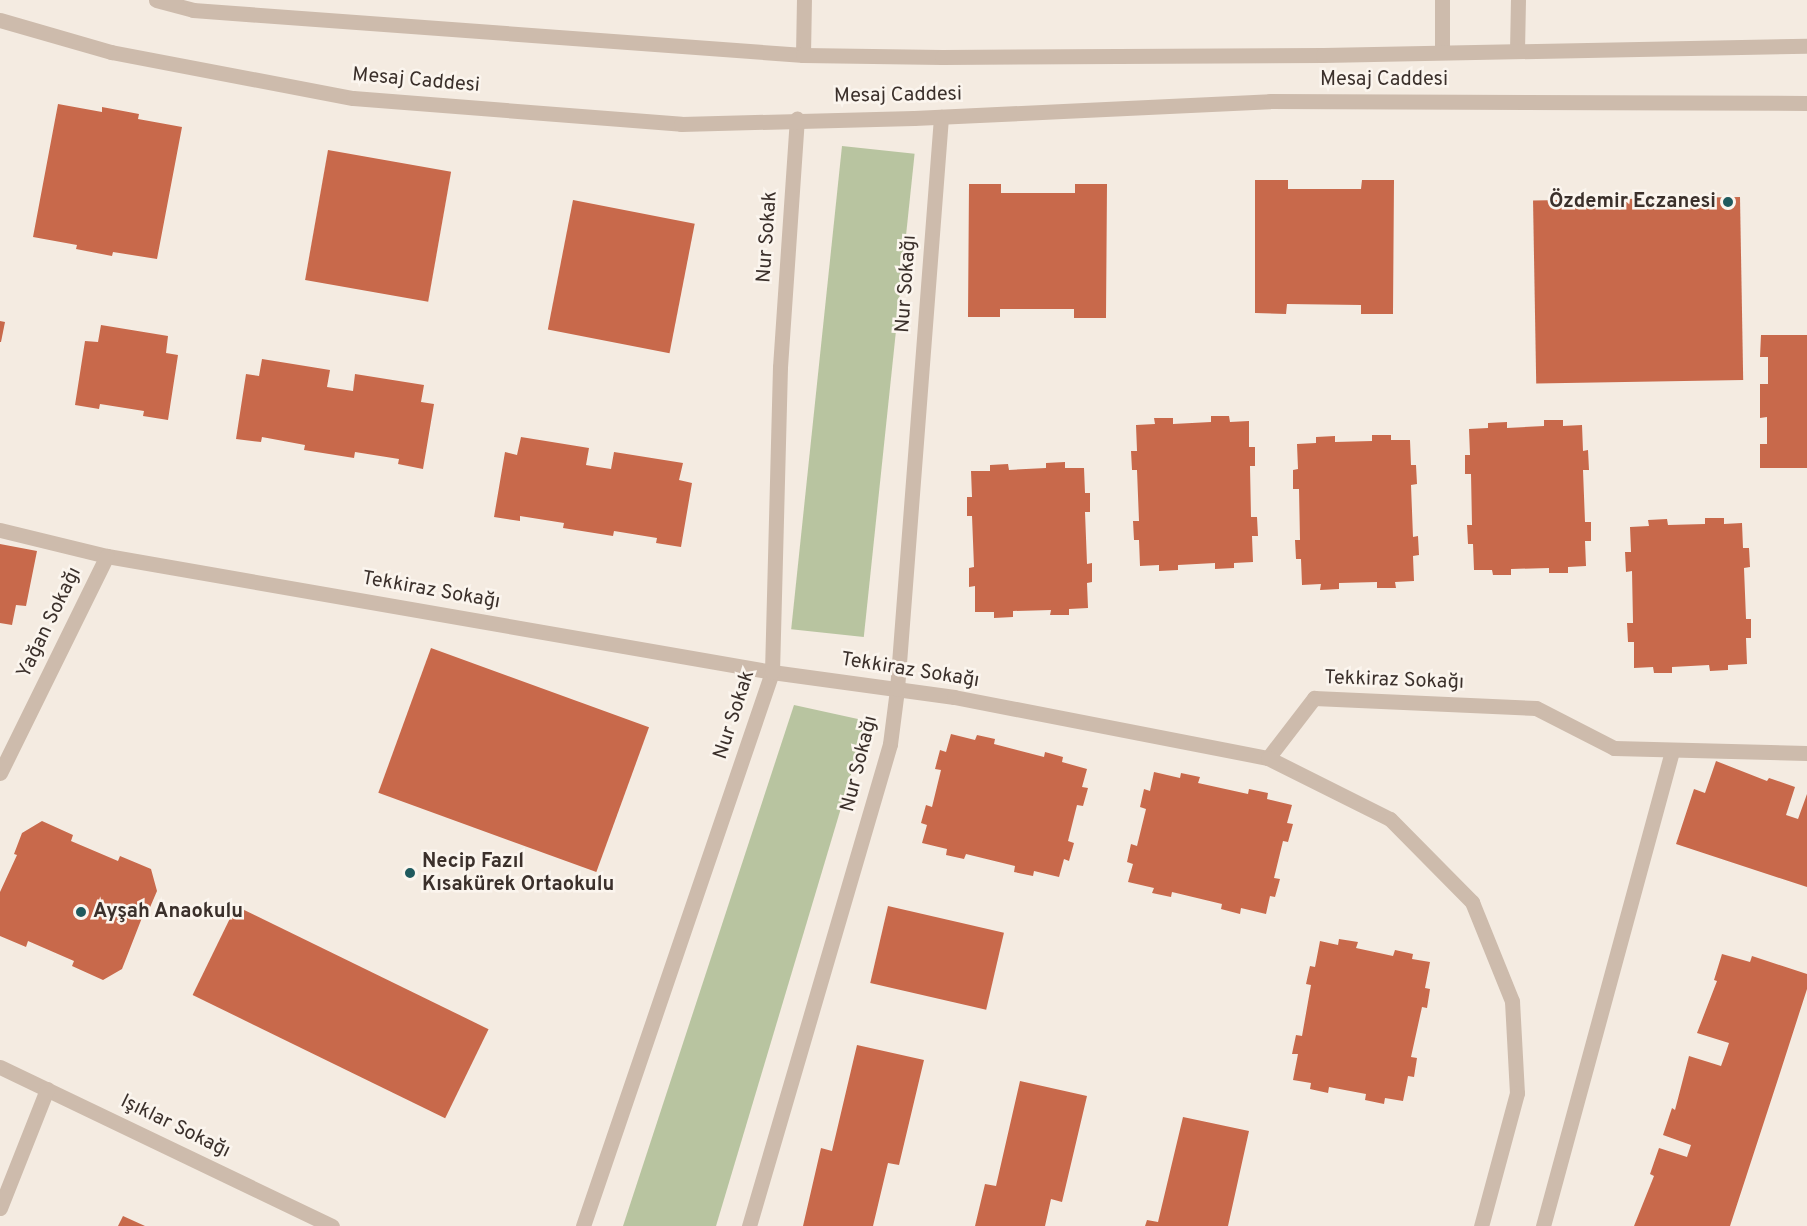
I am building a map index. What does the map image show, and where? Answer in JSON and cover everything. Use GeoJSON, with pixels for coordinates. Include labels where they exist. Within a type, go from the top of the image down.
{"type":"FeatureCollection","features":[{"type":"Feature","properties":{"kind":"street","name":"Mesaj Caddesi"},"geometry":{"type":"LineString","coordinates":[[156,0],[193,10],[803,55],[942,57],[1807,46]]}},
{"type":"Feature","properties":{"kind":"street"},"geometry":{"type":"LineString","coordinates":[[803,55],[804,0]]}},
{"type":"Feature","properties":{"kind":"street"},"geometry":{"type":"LineString","coordinates":[[1442,0],[1442,51]]}},
{"type":"Feature","properties":{"kind":"street"},"geometry":{"type":"LineString","coordinates":[[1517,51],[1518,0]]}},
{"type":"Feature","properties":{"kind":"street","name":"Mesaj Caddesi"},"geometry":{"type":"LineString","coordinates":[[0,21],[111,52],[353,98],[681,124],[796,119],[941,117],[1270,101],[1807,103]]}},
{"type":"Feature","properties":{"kind":"street","name":"Nur Sokağı"},"geometry":{"type":"LineString","coordinates":[[749,1226],[890,744],[897,689],[941,117]]}},
{"type":"Feature","properties":{"kind":"street","name":"Nur Sokak"},"geometry":{"type":"LineString","coordinates":[[583,1226],[772,672],[780,367],[796,119]]}},
{"type":"Feature","properties":{"kind":"street","name":"Tekkiraz Sokağı"},"geometry":{"type":"LineString","coordinates":[[0,530],[107,556],[772,672],[954,697],[1268,758],[1314,698],[1536,708],[1614,748],[1807,753]]}},
{"type":"Feature","properties":{"kind":"street","name":"Yağan Sokağı"},"geometry":{"type":"LineString","coordinates":[[0,773],[107,556]]}},
{"type":"Feature","properties":{"kind":"street"},"geometry":{"type":"LineString","coordinates":[[1543,1226],[1672,750]]}},
{"type":"Feature","properties":{"kind":"street"},"geometry":{"type":"LineString","coordinates":[[1268,758],[1390,819],[1472,902],[1512,1001],[1517,1093],[1481,1226]]}},
{"type":"Feature","properties":{"kind":"street","name":"Işıklar Sokağı"},"geometry":{"type":"LineString","coordinates":[[0,1067],[332,1226]]}},
{"type":"Feature","properties":{"kind":"street"},"geometry":{"type":"LineString","coordinates":[[0,1208],[47,1089]]}},
{"type":"Feature","properties":{"kind":"green space"},"geometry":{"type":"Polygon","coordinates":[[[842,146],[915,154],[864,637],[791,629],[842,146]]]}},
{"type":"Feature","properties":{"kind":"green space"},"geometry":{"type":"Polygon","coordinates":[[[794,705],[867,721],[716,1226],[623,1226],[794,705]]]}},
{"type":"Feature","properties":{"kind":"building"},"geometry":{"type":"Polygon","coordinates":[[[58,104],[102,112],[102,107],[139,114],[138,119],[182,127],[157,259],[113,252],[112,256],[76,249],[77,245],[33,237],[58,104]]]}},
{"type":"Feature","properties":{"kind":"building"},"geometry":{"type":"Polygon","coordinates":[[[328,150],[451,172],[428,302],[305,280],[328,150]]]}},
{"type":"Feature","properties":{"kind":"building"},"geometry":{"type":"Polygon","coordinates":[[[1255,180],[1288,180],[1288,189],[1361,189],[1362,180],[1394,180],[1393,314],[1361,314],[1361,305],[1287,304],[1286,314],[1255,313],[1255,180]]]}},
{"type":"Feature","properties":{"kind":"building"},"geometry":{"type":"Polygon","coordinates":[[[969,184],[1001,184],[1001,193],[1075,193],[1075,184],[1107,184],[1106,318],[1074,318],[1074,309],[1000,309],[1000,317],[968,317],[969,184]]]}},
{"type":"Feature","properties":{"kind":"building"},"geometry":{"type":"Polygon","coordinates":[[[1740,197],[1743,380],[1536,384],[1533,201],[1740,197]]]}},
{"type":"Feature","properties":{"kind":"building"},"geometry":{"type":"Polygon","coordinates":[[[573,200],[695,224],[670,353],[548,330],[573,200]]]}},
{"type":"Feature","properties":{"kind":"building"},"geometry":{"type":"Polygon","coordinates":[[[0,321],[5,322],[1,342],[0,342],[0,321]]]}},
{"type":"Feature","properties":{"kind":"building"},"geometry":{"type":"Polygon","coordinates":[[[101,325],[168,336],[166,353],[178,355],[168,420],[143,416],[144,411],[100,404],[99,409],[75,405],[85,341],[98,342],[101,325]]]}},
{"type":"Feature","properties":{"kind":"building"},"geometry":{"type":"Polygon","coordinates":[[[1761,335],[1807,335],[1807,468],[1760,468],[1760,444],[1767,444],[1767,417],[1760,418],[1760,384],[1768,384],[1768,357],[1760,357],[1761,335]]]}},
{"type":"Feature","properties":{"kind":"building"},"geometry":{"type":"Polygon","coordinates":[[[262,359],[330,370],[327,387],[353,391],[355,374],[424,385],[421,402],[434,404],[423,469],[398,464],[399,459],[355,452],[354,458],[304,450],[305,445],[262,437],[261,442],[236,439],[246,374],[259,376],[262,359]]]}},
{"type":"Feature","properties":{"kind":"building"},"geometry":{"type":"Polygon","coordinates":[[[1211,416],[1229,416],[1230,422],[1249,421],[1249,447],[1255,447],[1255,466],[1250,466],[1251,517],[1257,517],[1258,536],[1252,536],[1253,562],[1234,563],[1234,568],[1215,569],[1215,563],[1178,565],[1178,570],[1159,571],[1159,565],[1140,566],[1139,540],[1134,540],[1133,521],[1139,521],[1137,470],[1132,470],[1131,451],[1137,451],[1136,425],[1155,424],[1154,418],[1173,418],[1173,424],[1211,422],[1211,416]]]}},
{"type":"Feature","properties":{"kind":"building"},"geometry":{"type":"Polygon","coordinates":[[[1544,420],[1563,420],[1563,426],[1582,425],[1583,451],[1588,450],[1589,470],[1583,470],[1585,522],[1591,522],[1591,541],[1585,541],[1586,566],[1568,567],[1568,573],[1549,573],[1549,568],[1511,569],[1511,575],[1493,575],[1492,570],[1474,570],[1473,544],[1468,544],[1467,525],[1472,525],[1471,474],[1465,474],[1465,455],[1470,455],[1469,429],[1488,428],[1488,423],[1507,422],[1507,428],[1544,426],[1544,420]]]}},
{"type":"Feature","properties":{"kind":"building"},"geometry":{"type":"Polygon","coordinates":[[[1372,435],[1391,435],[1391,440],[1410,440],[1411,465],[1416,465],[1417,484],[1411,485],[1413,537],[1418,536],[1419,555],[1413,556],[1414,581],[1395,582],[1396,588],[1377,588],[1377,582],[1339,583],[1339,589],[1320,590],[1321,584],[1302,585],[1301,559],[1296,559],[1295,540],[1300,540],[1299,489],[1293,489],[1293,470],[1298,469],[1297,444],[1316,443],[1316,437],[1335,436],[1335,442],[1372,441],[1372,435]]]}},
{"type":"Feature","properties":{"kind":"building"},"geometry":{"type":"Polygon","coordinates":[[[521,437],[589,448],[586,465],[598,467],[611,469],[614,452],[683,463],[679,480],[692,483],[681,547],[656,543],[657,538],[614,531],[613,536],[563,528],[564,523],[520,516],[520,521],[494,517],[505,452],[517,455],[521,437]]]}},
{"type":"Feature","properties":{"kind":"building"},"geometry":{"type":"Polygon","coordinates":[[[1065,462],[1065,468],[1084,468],[1085,493],[1090,493],[1090,512],[1085,512],[1087,564],[1092,563],[1092,582],[1087,583],[1088,608],[1069,609],[1069,615],[1050,615],[1051,610],[1013,611],[1013,617],[994,618],[994,612],[975,612],[975,586],[969,587],[969,568],[974,567],[972,516],[967,516],[967,497],[972,497],[971,471],[990,471],[990,465],[1008,464],[1009,470],[1046,468],[1046,463],[1065,462]]]}},
{"type":"Feature","properties":{"kind":"building"},"geometry":{"type":"Polygon","coordinates":[[[1705,518],[1724,518],[1724,524],[1742,523],[1743,548],[1749,548],[1750,567],[1744,568],[1746,619],[1751,619],[1751,638],[1746,638],[1747,664],[1728,665],[1728,670],[1710,671],[1709,665],[1672,667],[1672,673],[1654,673],[1653,667],[1634,668],[1634,642],[1628,642],[1627,623],[1633,623],[1632,571],[1626,572],[1625,552],[1631,552],[1630,527],[1649,526],[1648,520],[1667,519],[1668,525],[1705,524],[1705,518]]]}},
{"type":"Feature","properties":{"kind":"building"},"geometry":{"type":"Polygon","coordinates":[[[0,544],[37,551],[26,606],[16,605],[12,625],[0,623],[0,544]]]}},
{"type":"Feature","properties":{"kind":"building"},"geometry":{"type":"Polygon","coordinates":[[[431,648],[649,727],[596,872],[378,793],[431,648]]]}},
{"type":"Feature","properties":{"kind":"building"},"geometry":{"type":"Polygon","coordinates":[[[951,734],[975,740],[977,735],[995,739],[994,744],[1044,757],[1045,752],[1063,757],[1062,762],[1087,769],[1082,787],[1088,788],[1083,806],[1077,805],[1068,841],[1074,843],[1069,861],[1064,859],[1059,877],[1034,871],[1033,876],[1014,872],[1015,866],[966,854],[964,859],[946,855],[947,849],[922,843],[927,825],[921,823],[926,805],[932,807],[941,770],[935,769],[940,750],[946,752],[951,734]]]}},
{"type":"Feature","properties":{"kind":"building"},"geometry":{"type":"Polygon","coordinates":[[[1716,761],[1767,781],[1769,778],[1795,787],[1786,815],[1798,819],[1807,794],[1807,887],[1676,844],[1694,789],[1705,793],[1716,761]]]}},
{"type":"Feature","properties":{"kind":"building"},"geometry":{"type":"Polygon","coordinates":[[[1154,772],[1180,778],[1181,773],[1200,777],[1198,783],[1248,794],[1249,789],[1268,793],[1267,799],[1292,805],[1287,823],[1293,824],[1288,842],[1283,841],[1274,878],[1280,879],[1275,897],[1270,896],[1266,914],[1241,908],[1240,914],[1221,909],[1222,904],[1172,892],[1171,897],[1152,893],[1154,888],[1128,882],[1133,864],[1127,862],[1131,844],[1137,846],[1146,809],[1140,807],[1144,789],[1150,791],[1154,772]]]}},
{"type":"Feature","properties":{"kind":"building"},"geometry":{"type":"Polygon","coordinates":[[[42,821],[73,835],[71,841],[118,861],[120,856],[151,869],[157,891],[148,912],[145,910],[122,969],[103,980],[72,966],[74,961],[28,941],[26,947],[0,936],[0,892],[17,855],[14,854],[22,833],[42,821]]]}},
{"type":"Feature","properties":{"kind":"building"},"geometry":{"type":"Polygon","coordinates":[[[236,906],[489,1029],[445,1118],[193,995],[236,906]]]}},
{"type":"Feature","properties":{"kind":"building"},"geometry":{"type":"Polygon","coordinates":[[[888,906],[1004,933],[986,1010],[870,983],[888,906]]]}},
{"type":"Feature","properties":{"kind":"building"},"geometry":{"type":"Polygon","coordinates":[[[1339,939],[1358,942],[1356,948],[1393,956],[1395,950],[1413,954],[1412,959],[1430,962],[1425,988],[1430,989],[1427,1008],[1422,1007],[1411,1057],[1417,1058],[1414,1077],[1408,1076],[1403,1101],[1385,1098],[1384,1104],[1365,1100],[1366,1094],[1329,1087],[1328,1093],[1310,1089],[1311,1083],[1293,1080],[1298,1054],[1292,1054],[1296,1035],[1302,1036],[1311,985],[1306,984],[1310,966],[1315,967],[1320,941],[1338,945],[1339,939]]]}},
{"type":"Feature","properties":{"kind":"building"},"geometry":{"type":"Polygon","coordinates":[[[1722,954],[1750,962],[1752,956],[1807,974],[1807,989],[1780,1073],[1730,1226],[1634,1226],[1654,1176],[1650,1174],[1659,1148],[1687,1157],[1691,1145],[1663,1135],[1672,1108],[1675,1110],[1689,1056],[1721,1066],[1729,1043],[1697,1033],[1717,981],[1714,980],[1722,954]]]}},
{"type":"Feature","properties":{"kind":"building"},"geometry":{"type":"Polygon","coordinates":[[[857,1045],[924,1060],[899,1165],[888,1163],[873,1226],[803,1226],[821,1148],[832,1151],[857,1045]]]}},
{"type":"Feature","properties":{"kind":"building"},"geometry":{"type":"Polygon","coordinates":[[[1020,1081],[1087,1096],[1062,1202],[1051,1199],[1045,1226],[975,1226],[985,1184],[996,1186],[1020,1081]]]}},
{"type":"Feature","properties":{"kind":"building"},"geometry":{"type":"Polygon","coordinates":[[[1183,1117],[1249,1131],[1228,1226],[1145,1226],[1147,1220],[1158,1222],[1183,1117]]]}},
{"type":"Feature","properties":{"kind":"building"},"geometry":{"type":"Polygon","coordinates":[[[123,1216],[145,1226],[118,1226],[123,1216]]]}},
{"type":"Feature","properties":{"kind":"place","name":"Özdemir Eczanesi"},"geometry":{"type":"Point","coordinates":[1728,202]}},
{"type":"Feature","properties":{"kind":"place","name":"Necip Fazıl Kısakürek Ortaokulu"},"geometry":{"type":"Point","coordinates":[410,873]}},
{"type":"Feature","properties":{"kind":"place","name":"Ayşah Anaokulu"},"geometry":{"type":"Point","coordinates":[81,912]}}]}
